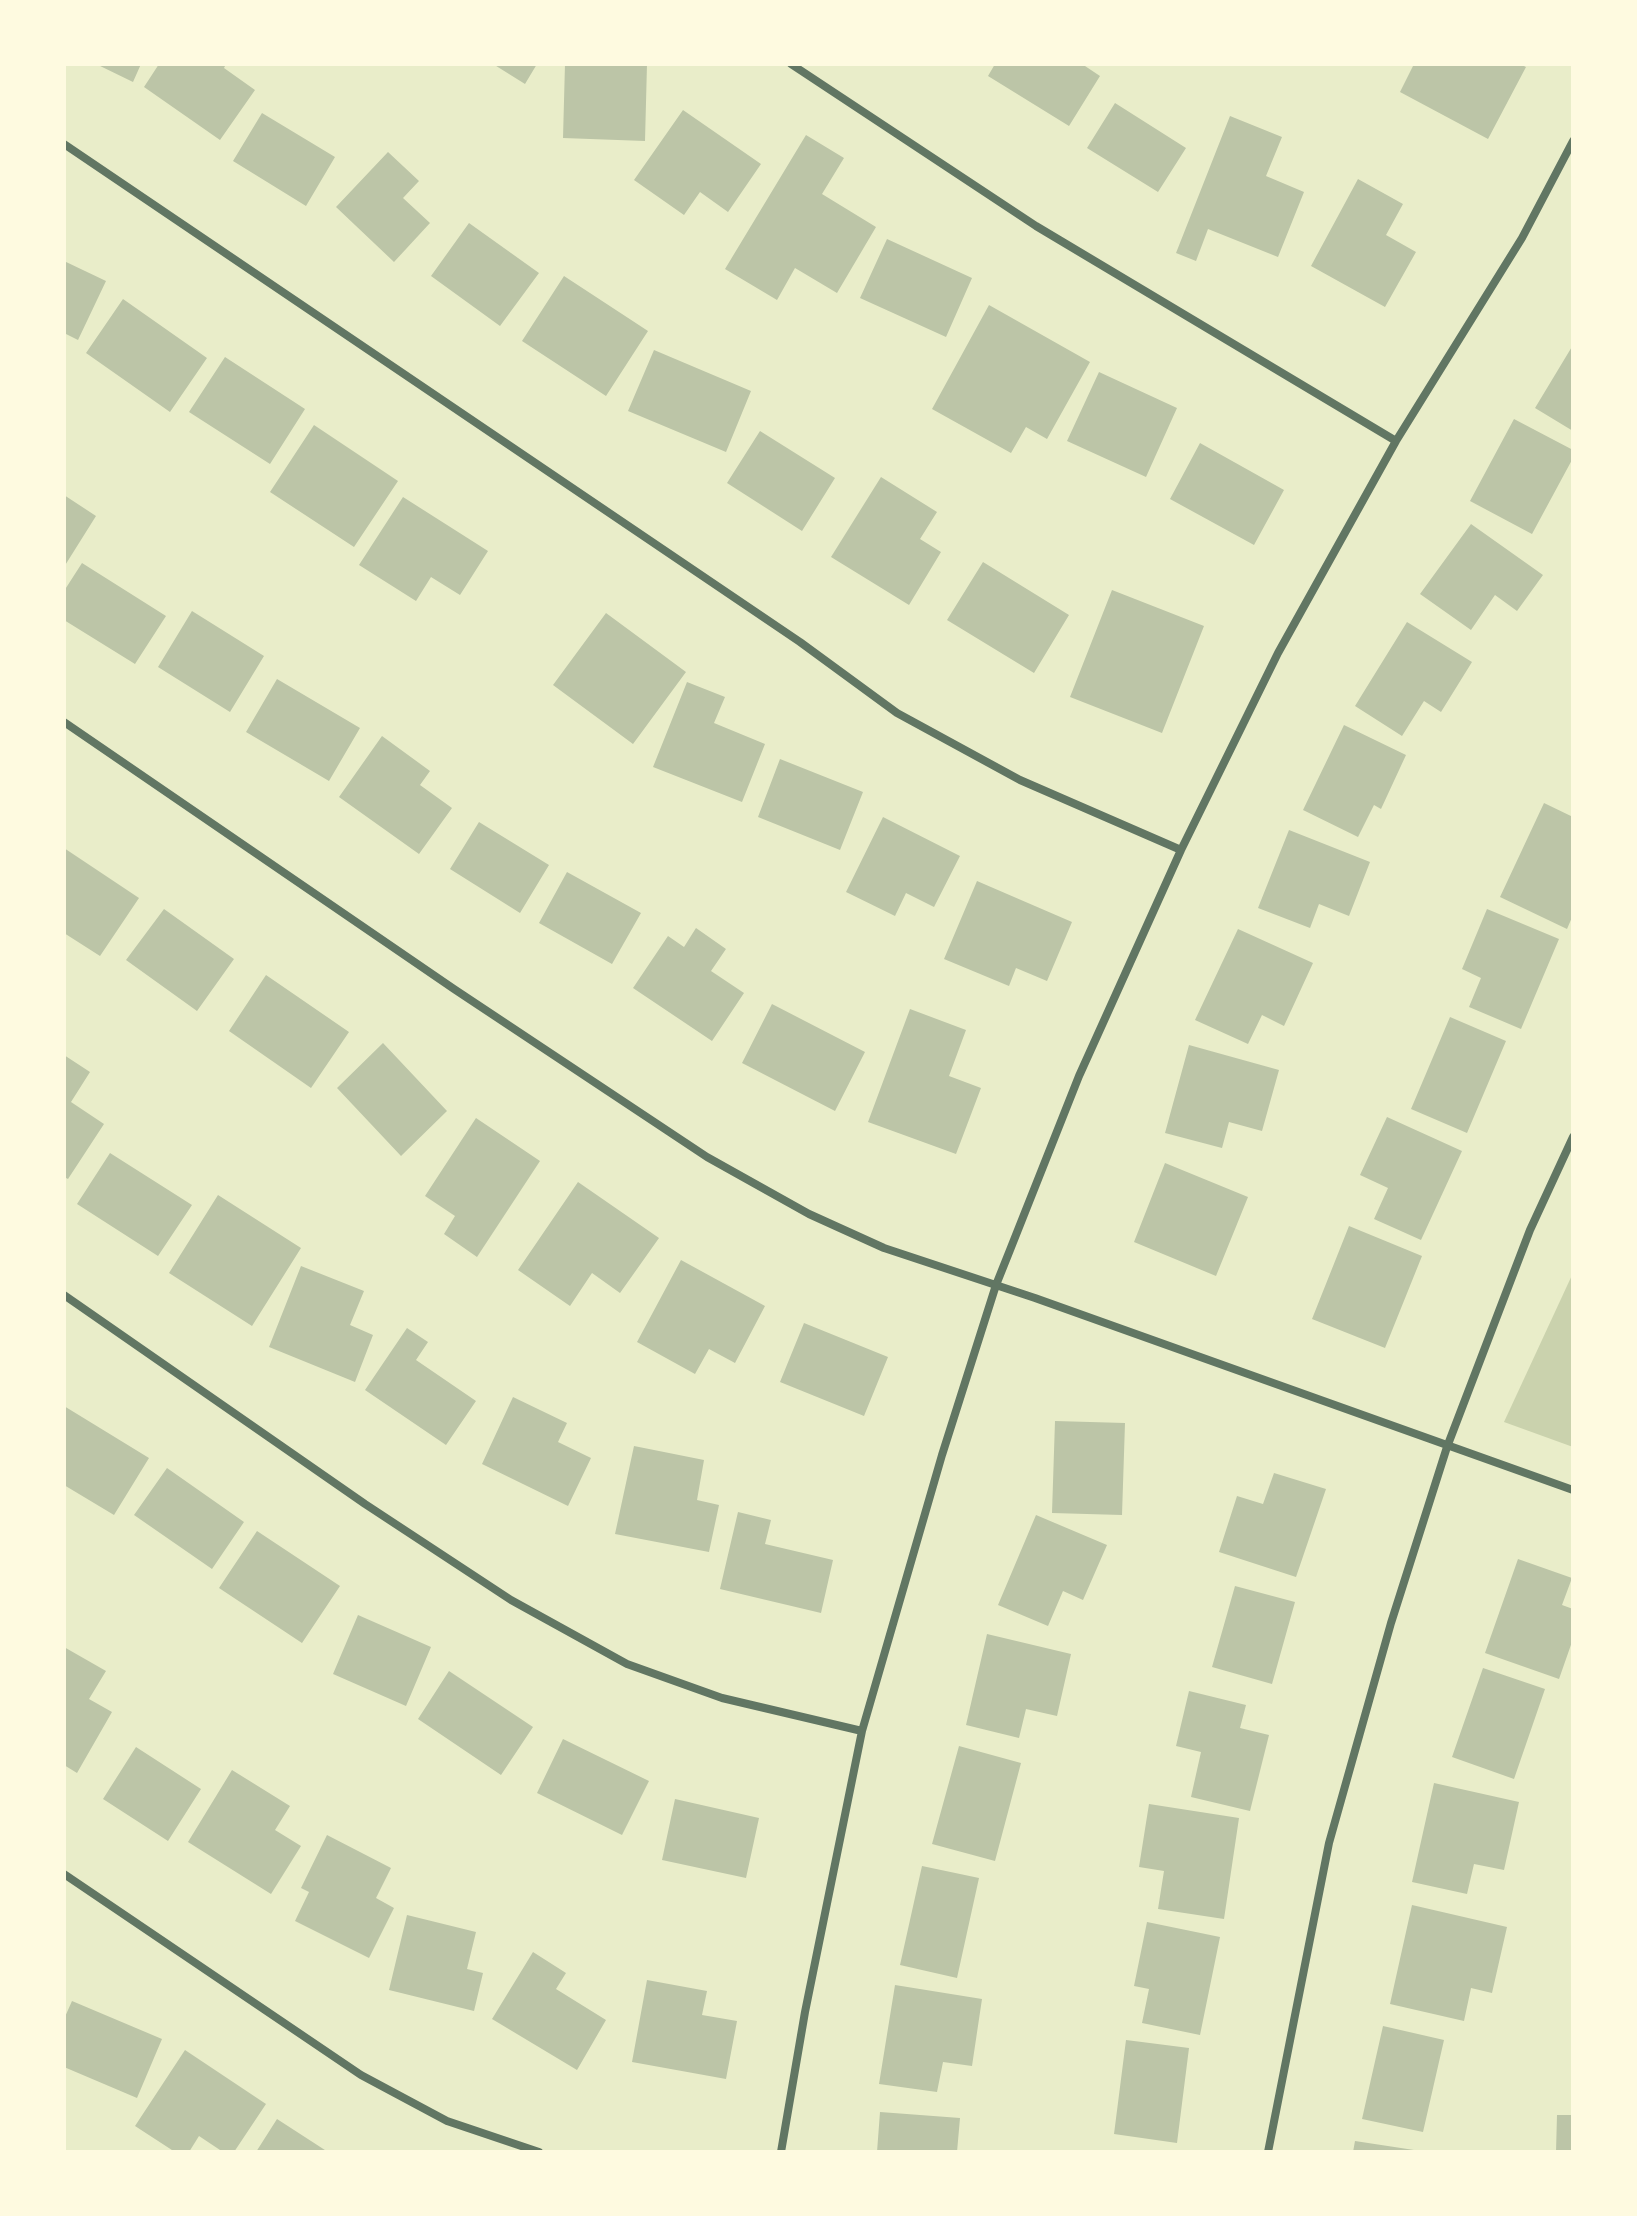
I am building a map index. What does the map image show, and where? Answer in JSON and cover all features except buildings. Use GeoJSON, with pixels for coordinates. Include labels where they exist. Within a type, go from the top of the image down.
{"type":"FeatureCollection","features":[{"type":"Feature","properties":{"kind":"street"},"geometry":{"type":"LineString","coordinates":[[791,64],[1036,226],[1396,441]]}},
{"type":"Feature","properties":{"kind":"street"},"geometry":{"type":"LineString","coordinates":[[781,2152],[805,2012],[862,1731],[942,1455],[996,1285],[1079,1076],[1181,850],[1278,653],[1396,441],[1522,238],[1573,141]]}},
{"type":"Feature","properties":{"kind":"street"},"geometry":{"type":"LineString","coordinates":[[64,144],[800,642],[897,713],[1020,780],[1181,850]]}},
{"type":"Feature","properties":{"kind":"street"},"geometry":{"type":"LineString","coordinates":[[64,722],[454,989],[707,1157],[809,1214],[884,1248],[1573,1490]]}},
{"type":"Feature","properties":{"kind":"street"},"geometry":{"type":"LineString","coordinates":[[1268,2152],[1329,1843],[1391,1623],[1447,1447],[1530,1230],[1573,1137]]}},
{"type":"Feature","properties":{"kind":"street"},"geometry":{"type":"LineString","coordinates":[[64,1295],[365,1504],[498,1591],[627,1664],[722,1698],[862,1731]]}},
{"type":"Feature","properties":{"kind":"street"},"geometry":{"type":"LineString","coordinates":[[64,1874],[361,2075],[447,2121],[539,2152]]}},
{"type":"Feature","properties":{"kind":"green space"},"geometry":{"type":"Polygon","coordinates":[[[1573,1273],[1573,1447],[1504,1422],[1573,1273]]]}}]}
